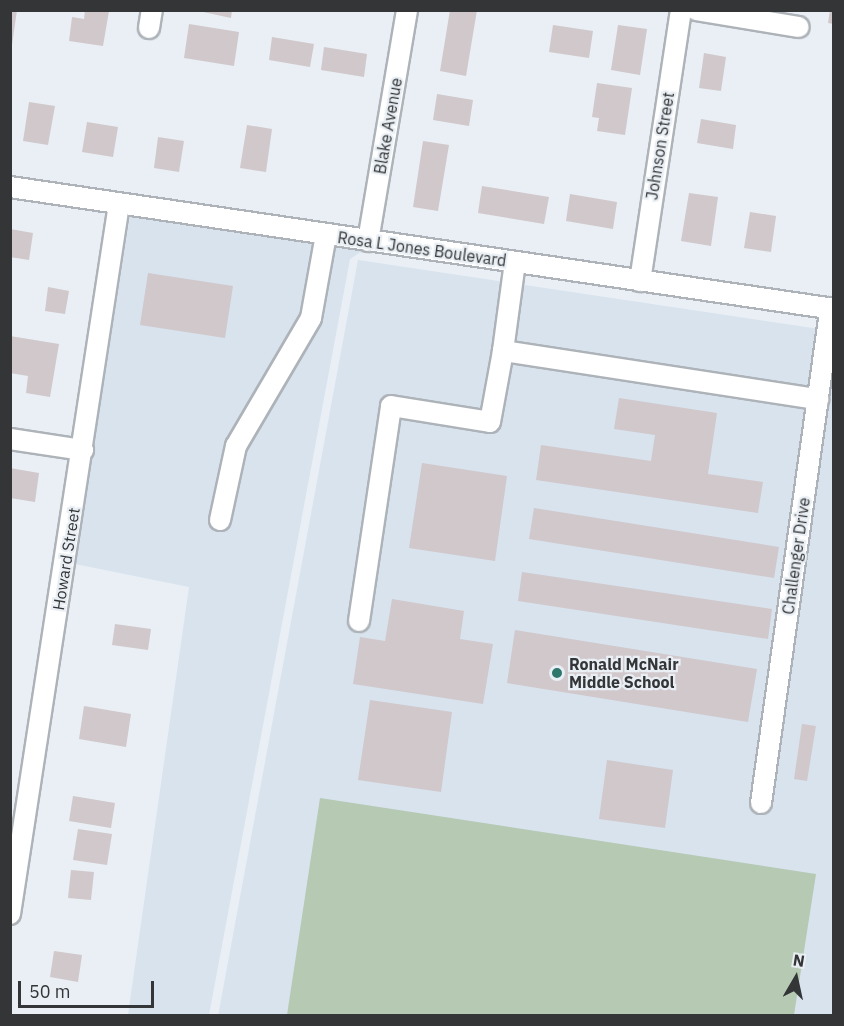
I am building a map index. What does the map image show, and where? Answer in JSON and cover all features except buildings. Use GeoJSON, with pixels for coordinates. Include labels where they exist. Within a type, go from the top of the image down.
{"type":"FeatureCollection","features":[{"type":"Feature","properties":{"kind":"street","name":"Blake Avenue"},"geometry":{"type":"LineString","coordinates":[[368,241],[408,10]]}},
{"type":"Feature","properties":{"kind":"street","name":"Johnson Street"},"geometry":{"type":"LineString","coordinates":[[640,281],[681,10]]}},
{"type":"Feature","properties":{"kind":"street"},"geometry":{"type":"LineString","coordinates":[[696,10],[799,27]]}},
{"type":"Feature","properties":{"kind":"street","name":"Rosa L Jones Boulevard"},"geometry":{"type":"LineString","coordinates":[[10,187],[832,308]]}},
{"type":"Feature","properties":{"kind":"street","name":"Howard Street"},"geometry":{"type":"LineString","coordinates":[[10,914],[84,450],[119,204]]}},
{"type":"Feature","properties":{"kind":"street"},"geometry":{"type":"LineString","coordinates":[[220,520],[236,446],[311,318],[326,235]]}},
{"type":"Feature","properties":{"kind":"street"},"geometry":{"type":"LineString","coordinates":[[359,621],[391,406],[490,422],[503,351],[515,262]]}},
{"type":"Feature","properties":{"kind":"street","name":"Challenger Drive"},"geometry":{"type":"LineString","coordinates":[[761,803],[832,308]]}},
{"type":"Feature","properties":{"kind":"street"},"geometry":{"type":"LineString","coordinates":[[503,351],[818,399]]}},
{"type":"Feature","properties":{"kind":"street"},"geometry":{"type":"LineString","coordinates":[[10,439],[84,450]]}},
{"type":"Feature","properties":{"kind":"shaded area"},"geometry":{"type":"Polygon","coordinates":[[[130,216],[362,251],[350,259],[209,1015],[128,1015],[189,587],[75,564],[130,216]]]}},
{"type":"Feature","properties":{"kind":"shaded area","name":"Ronald McNair Middle School"},"geometry":{"type":"Polygon","coordinates":[[[358,260],[833,331],[833,1015],[218,1016],[358,260]]]}},
{"type":"Feature","properties":{"kind":"green space"},"geometry":{"type":"Polygon","coordinates":[[[320,798],[816,874],[794,1015],[287,1015],[320,798]]]}},
{"type":"Feature","properties":{"kind":"place","name":"Ronald McNair Middle School"},"geometry":{"type":"Point","coordinates":[557,673]}}]}
